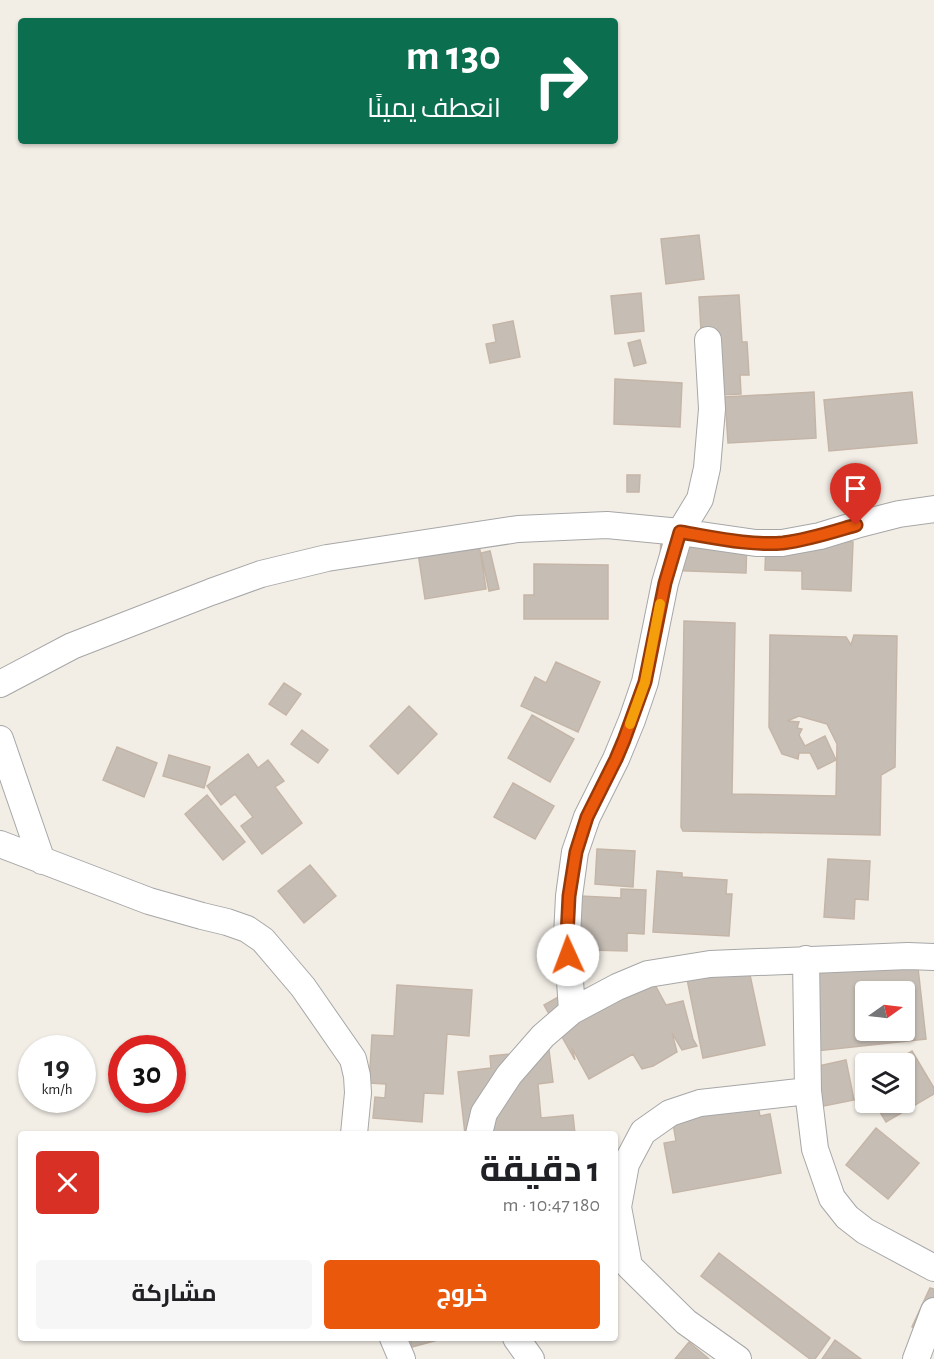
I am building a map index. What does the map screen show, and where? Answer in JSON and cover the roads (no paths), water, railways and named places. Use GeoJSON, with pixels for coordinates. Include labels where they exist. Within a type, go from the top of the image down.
{"type":"FeatureCollection","features":[{"type":"Feature","properties":{"kind":"street"},"geometry":{"type":"LineString","coordinates":[[572,1011],[567,936],[569,896],[576,852],[587,817],[616,759],[645,682],[665,583],[680,532],[700,499],[707,468],[712,410],[708,340]]}},
{"type":"Feature","properties":{"kind":"street"},"geometry":{"type":"LineString","coordinates":[[0,684],[72,646],[201,596],[261,574],[327,558],[518,529],[607,525],[680,532],[756,543],[782,543],[820,536],[899,514],[934,509]]}},
{"type":"Feature","properties":{"kind":"street"},"geometry":{"type":"LineString","coordinates":[[0,739],[16,853],[149,901],[247,929],[263,940],[303,987],[353,1059],[358,1094],[354,1131]]}},
{"type":"Feature","properties":{"kind":"street"},"geometry":{"type":"LineString","coordinates":[[480,1131],[484,1113],[509,1076],[543,1036],[572,1011],[617,987],[648,975],[710,964],[806,959],[934,957]]}},
{"type":"Feature","properties":{"kind":"street"},"geometry":{"type":"LineString","coordinates":[[806,959],[807,1091],[815,1149],[832,1198],[847,1217],[864,1232],[934,1268]]}},
{"type":"Feature","properties":{"kind":"street"},"geometry":{"type":"LineString","coordinates":[[738,1359],[686,1322],[622,1271],[618,1207],[626,1164],[643,1132],[670,1113],[700,1103],[807,1091]]}},
{"type":"Feature","properties":{"kind":"street"},"geometry":{"type":"LineString","coordinates":[[916,1359],[934,1311]]}},
{"type":"Feature","properties":{"kind":"street"},"geometry":{"type":"LineString","coordinates":[[394,1341],[402,1359]]}}]}
